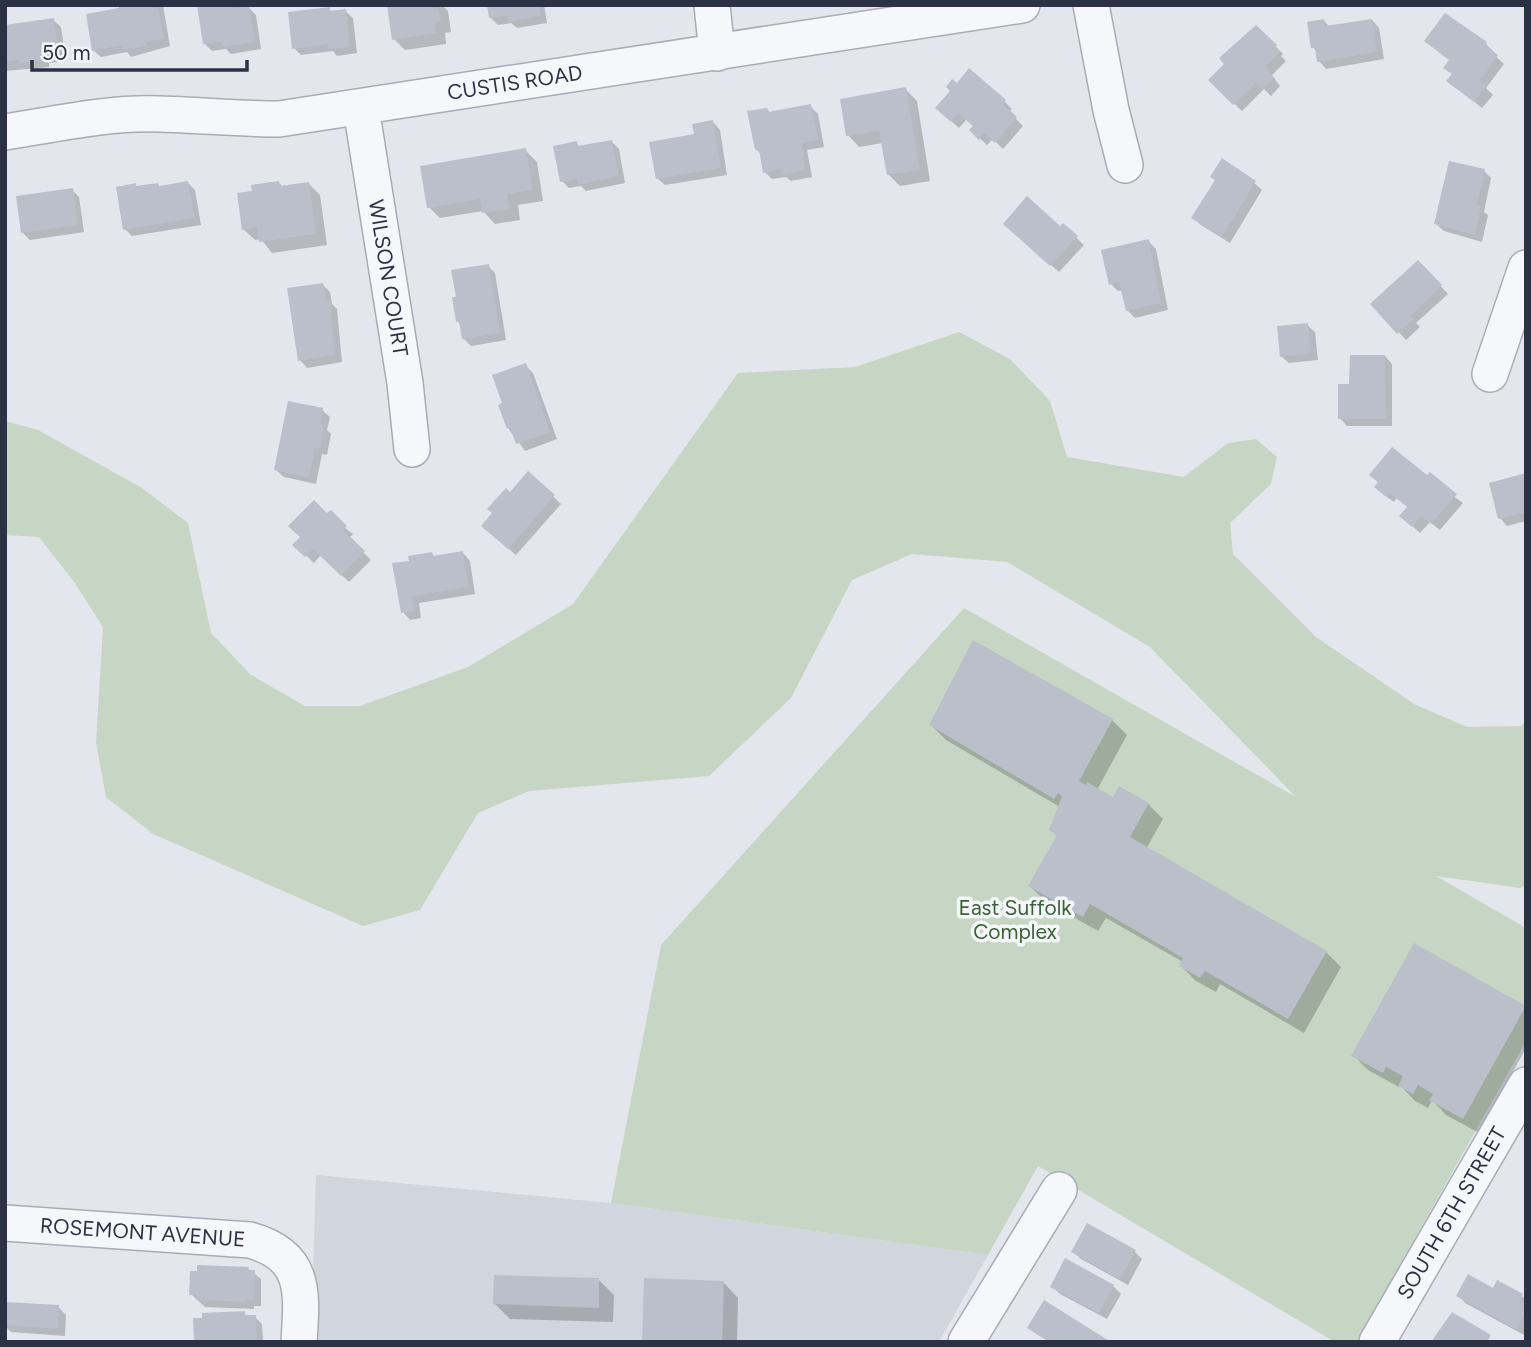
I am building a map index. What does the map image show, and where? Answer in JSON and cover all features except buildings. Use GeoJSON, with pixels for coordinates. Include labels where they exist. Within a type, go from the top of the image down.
{"type":"FeatureCollection","features":[{"type":"Feature","properties":{"kind":"street"},"geometry":{"type":"LineString","coordinates":[[712,5],[717,53]]}},
{"type":"Feature","properties":{"kind":"street","name":"CUSTIS ROAD"},"geometry":{"type":"LineString","coordinates":[[5,132],[103,116],[159,114],[226,119],[279,119],[1022,5]]}},
{"type":"Feature","properties":{"kind":"street"},"geometry":{"type":"LineString","coordinates":[[1091,5],[1111,110],[1125,165]]}},
{"type":"Feature","properties":{"kind":"street","name":"WILSON COURT"},"geometry":{"type":"LineString","coordinates":[[360,108],[405,383],[412,449]]}},
{"type":"Feature","properties":{"kind":"street"},"geometry":{"type":"LineString","coordinates":[[1490,374],[1526,268]]}},
{"type":"Feature","properties":{"kind":"street","name":"SOUTH 6TH STREET"},"geometry":{"type":"LineString","coordinates":[[1377,1342],[1526,1085]]}},
{"type":"Feature","properties":{"kind":"street"},"geometry":{"type":"LineString","coordinates":[[966,1342],[1059,1190]]}},
{"type":"Feature","properties":{"kind":"street","name":"ROSEMONT AVENUE"},"geometry":{"type":"LineString","coordinates":[[5,1223],[250,1240],[265,1245],[285,1259],[298,1280],[302,1296],[299,1342]]}},
{"type":"Feature","properties":{"kind":"shaded area"},"geometry":{"type":"Polygon","coordinates":[[[316,1175],[611,1203],[988,1255],[939,1342],[311,1342],[316,1175]]]}},
{"type":"Feature","properties":{"kind":"green space","name":"East Suffolk Complex"},"geometry":{"type":"Polygon","coordinates":[[[959,332],[1010,359],[1050,401],[1067,457],[1184,477],[1228,443],[1256,439],[1277,457],[1271,484],[1230,523],[1233,554],[1316,637],[1414,704],[1467,727],[1521,726],[1526,721],[1526,886],[1520,888],[1436,876],[1526,928],[1526,1041],[1357,1342],[1335,1342],[1038,1166],[988,1255],[611,1203],[661,945],[964,608],[1296,797],[1150,647],[1007,562],[912,554],[852,580],[791,698],[709,776],[529,791],[478,813],[420,910],[363,926],[153,834],[106,797],[96,743],[103,627],[74,582],[39,537],[5,535],[5,421],[38,430],[142,488],[188,523],[211,633],[251,675],[305,706],[360,706],[468,667],[573,604],[738,373],[855,367],[959,332]]]}}]}
